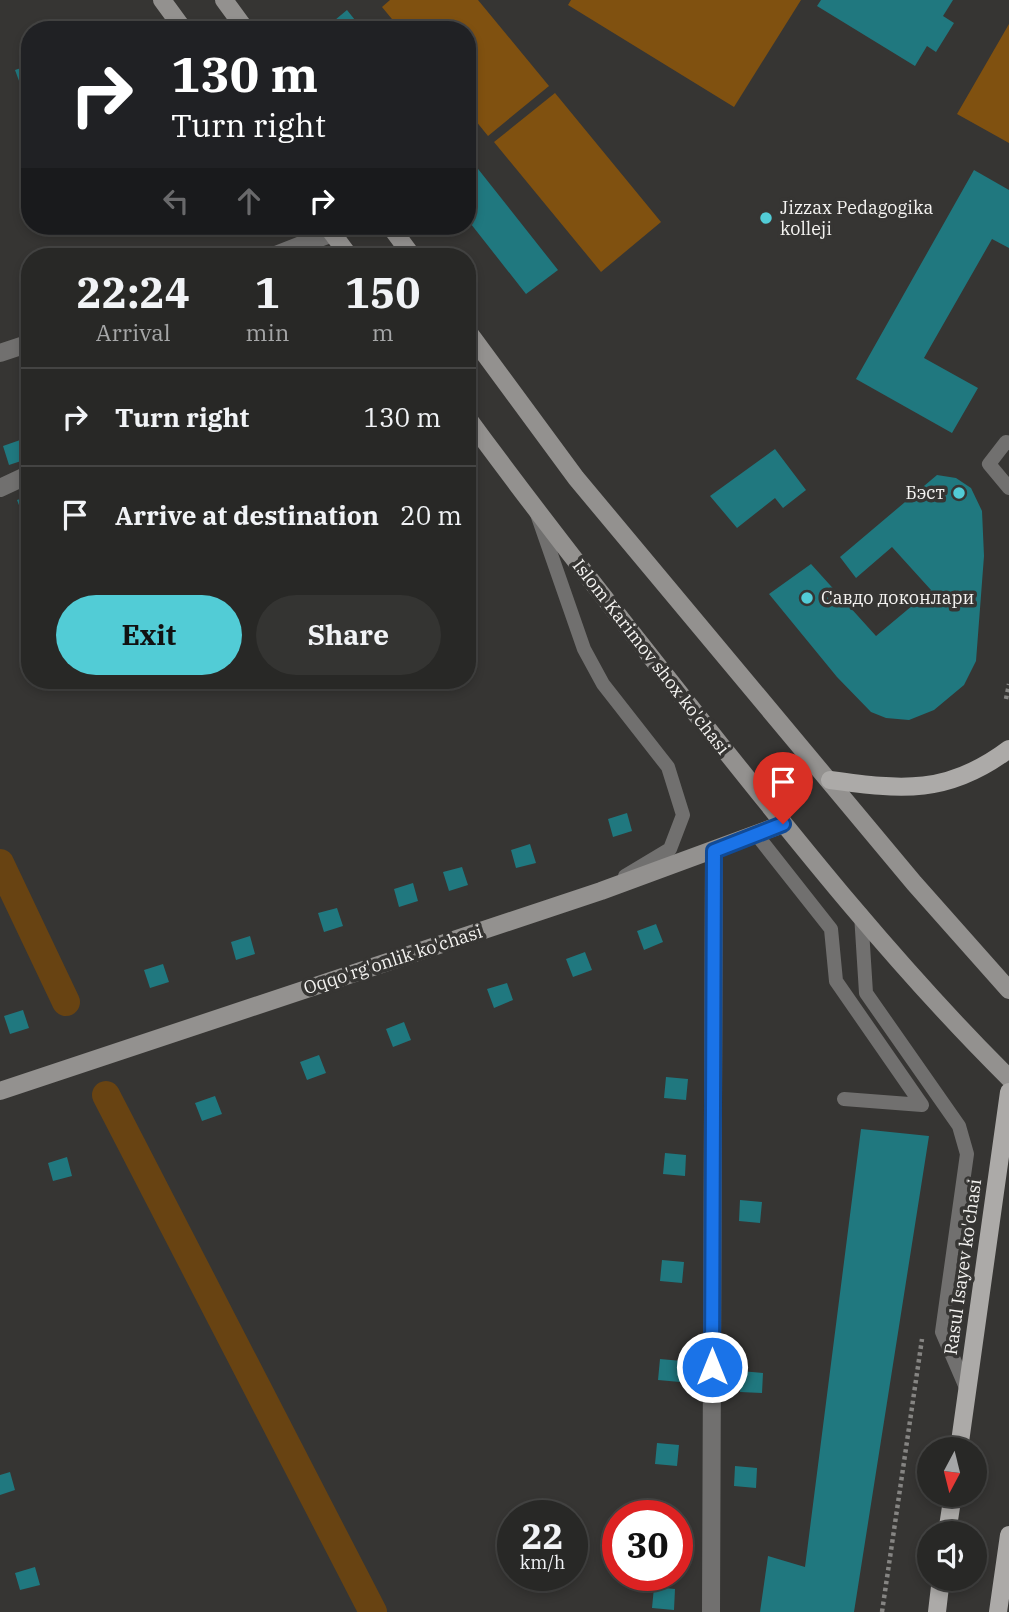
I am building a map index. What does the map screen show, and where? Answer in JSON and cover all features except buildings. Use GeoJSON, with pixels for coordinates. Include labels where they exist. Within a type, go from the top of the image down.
{"type":"FeatureCollection","features":[{"type":"Feature","properties":{"kind":"main road"},"geometry":{"type":"LineString","coordinates":[[162,0],[177,21]]}},
{"type":"Feature","properties":{"kind":"main road"},"geometry":{"type":"LineString","coordinates":[[224,0],[239,21]]}},
{"type":"Feature","properties":{"kind":"main road"},"geometry":{"type":"LineString","coordinates":[[476,342],[576,478],[923,894],[1009,990]]}},
{"type":"Feature","properties":{"kind":"main road","name":"Islom Karimov shox ko'chasi"},"geometry":{"type":"LineString","coordinates":[[476,429],[535,510],[783,824],[935,1002],[1009,1078]]}},
{"type":"Feature","properties":{"kind":"main road"},"geometry":{"type":"LineString","coordinates":[[830,780],[894,789],[943,783],[988,765],[1009,748]]}},
{"type":"Feature","properties":{"kind":"main road","name":"Oqqo'rg'onlik ko'chasi"},"geometry":{"type":"LineString","coordinates":[[0,1090],[601,891],[783,824]]}},
{"type":"Feature","properties":{"kind":"main road","name":"Rasul Isayev ko'chasi"},"geometry":{"type":"LineString","coordinates":[[961,1437],[1009,1092]]}},
{"type":"Feature","properties":{"kind":"main road"},"geometry":{"type":"LineString","coordinates":[[998,1612],[1007,1570],[1009,1535]]}},
{"type":"Feature","properties":{"kind":"main road"},"geometry":{"type":"LineString","coordinates":[[937,1612],[939,1591]]}},
{"type":"Feature","properties":{"kind":"street"},"geometry":{"type":"LineString","coordinates":[[290,248],[317,235]]}},
{"type":"Feature","properties":{"kind":"street"},"geometry":{"type":"LineString","coordinates":[[0,353],[21,346]]}},
{"type":"Feature","properties":{"kind":"street"},"geometry":{"type":"LineString","coordinates":[[0,488],[21,478]]}},
{"type":"Feature","properties":{"kind":"street"},"geometry":{"type":"LineString","coordinates":[[711,1612],[714,851]]}},
{"type":"Feature","properties":{"kind":"lane"},"geometry":{"type":"LineString","coordinates":[[1009,443],[1006,442],[989,464],[1009,488]]}},
{"type":"Feature","properties":{"kind":"lane"},"geometry":{"type":"LineString","coordinates":[[535,510],[584,649],[603,684],[668,767],[683,815],[670,849],[601,891]]}},
{"type":"Feature","properties":{"kind":"lane"},"geometry":{"type":"LineString","coordinates":[[756,834],[831,929],[836,981],[922,1105],[844,1099]]}},
{"type":"Feature","properties":{"kind":"lane"},"geometry":{"type":"LineString","coordinates":[[861,915],[866,993],[959,1126],[967,1154],[942,1332],[967,1391]]}},
{"type":"Feature","properties":{"kind":"path"},"geometry":{"type":"LineString","coordinates":[[1006,699],[1009,684]]}},
{"type":"Feature","properties":{"kind":"path"},"geometry":{"type":"LineString","coordinates":[[882,1612],[922,1338]]}},
{"type":"Feature","properties":{"kind":"shaded area"},"geometry":{"type":"Polygon","coordinates":[[[390,0],[478,0],[549,86],[488,136],[476,121],[476,21],[394,21],[382,7],[390,0]]]}},
{"type":"Feature","properties":{"kind":"shaded area"},"geometry":{"type":"Polygon","coordinates":[[[571,0],[801,0],[734,107],[568,5],[571,0]]]}},
{"type":"Feature","properties":{"kind":"shaded area"},"geometry":{"type":"Polygon","coordinates":[[[1009,24],[1009,143],[957,114],[1009,24]]]}},
{"type":"Feature","properties":{"kind":"shaded area"},"geometry":{"type":"Polygon","coordinates":[[[555,93],[661,222],[601,272],[494,142],[555,93]]]}},
{"type":"Feature","properties":{"kind":"waterway"},"geometry":{"type":"LineString","coordinates":[[0,863],[66,1002]]}},
{"type":"Feature","properties":{"kind":"waterway"},"geometry":{"type":"LineString","coordinates":[[106,1095],[373,1612]]}},
{"type":"Feature","properties":{"kind":"place","name":"Jizzax Pedagogika kolleji"},"geometry":{"type":"Point","coordinates":[766,218]}},
{"type":"Feature","properties":{"kind":"place","name":"Бэст"},"geometry":{"type":"Point","coordinates":[959,493]}},
{"type":"Feature","properties":{"kind":"place","name":"Cавдо доконлари"},"geometry":{"type":"Point","coordinates":[807,598]}},
{"type":"Feature","properties":{"kind":"route"},"geometry":{"type":"LineString","coordinates":[[712,1367],[714,851],[783,824]]}}]}
